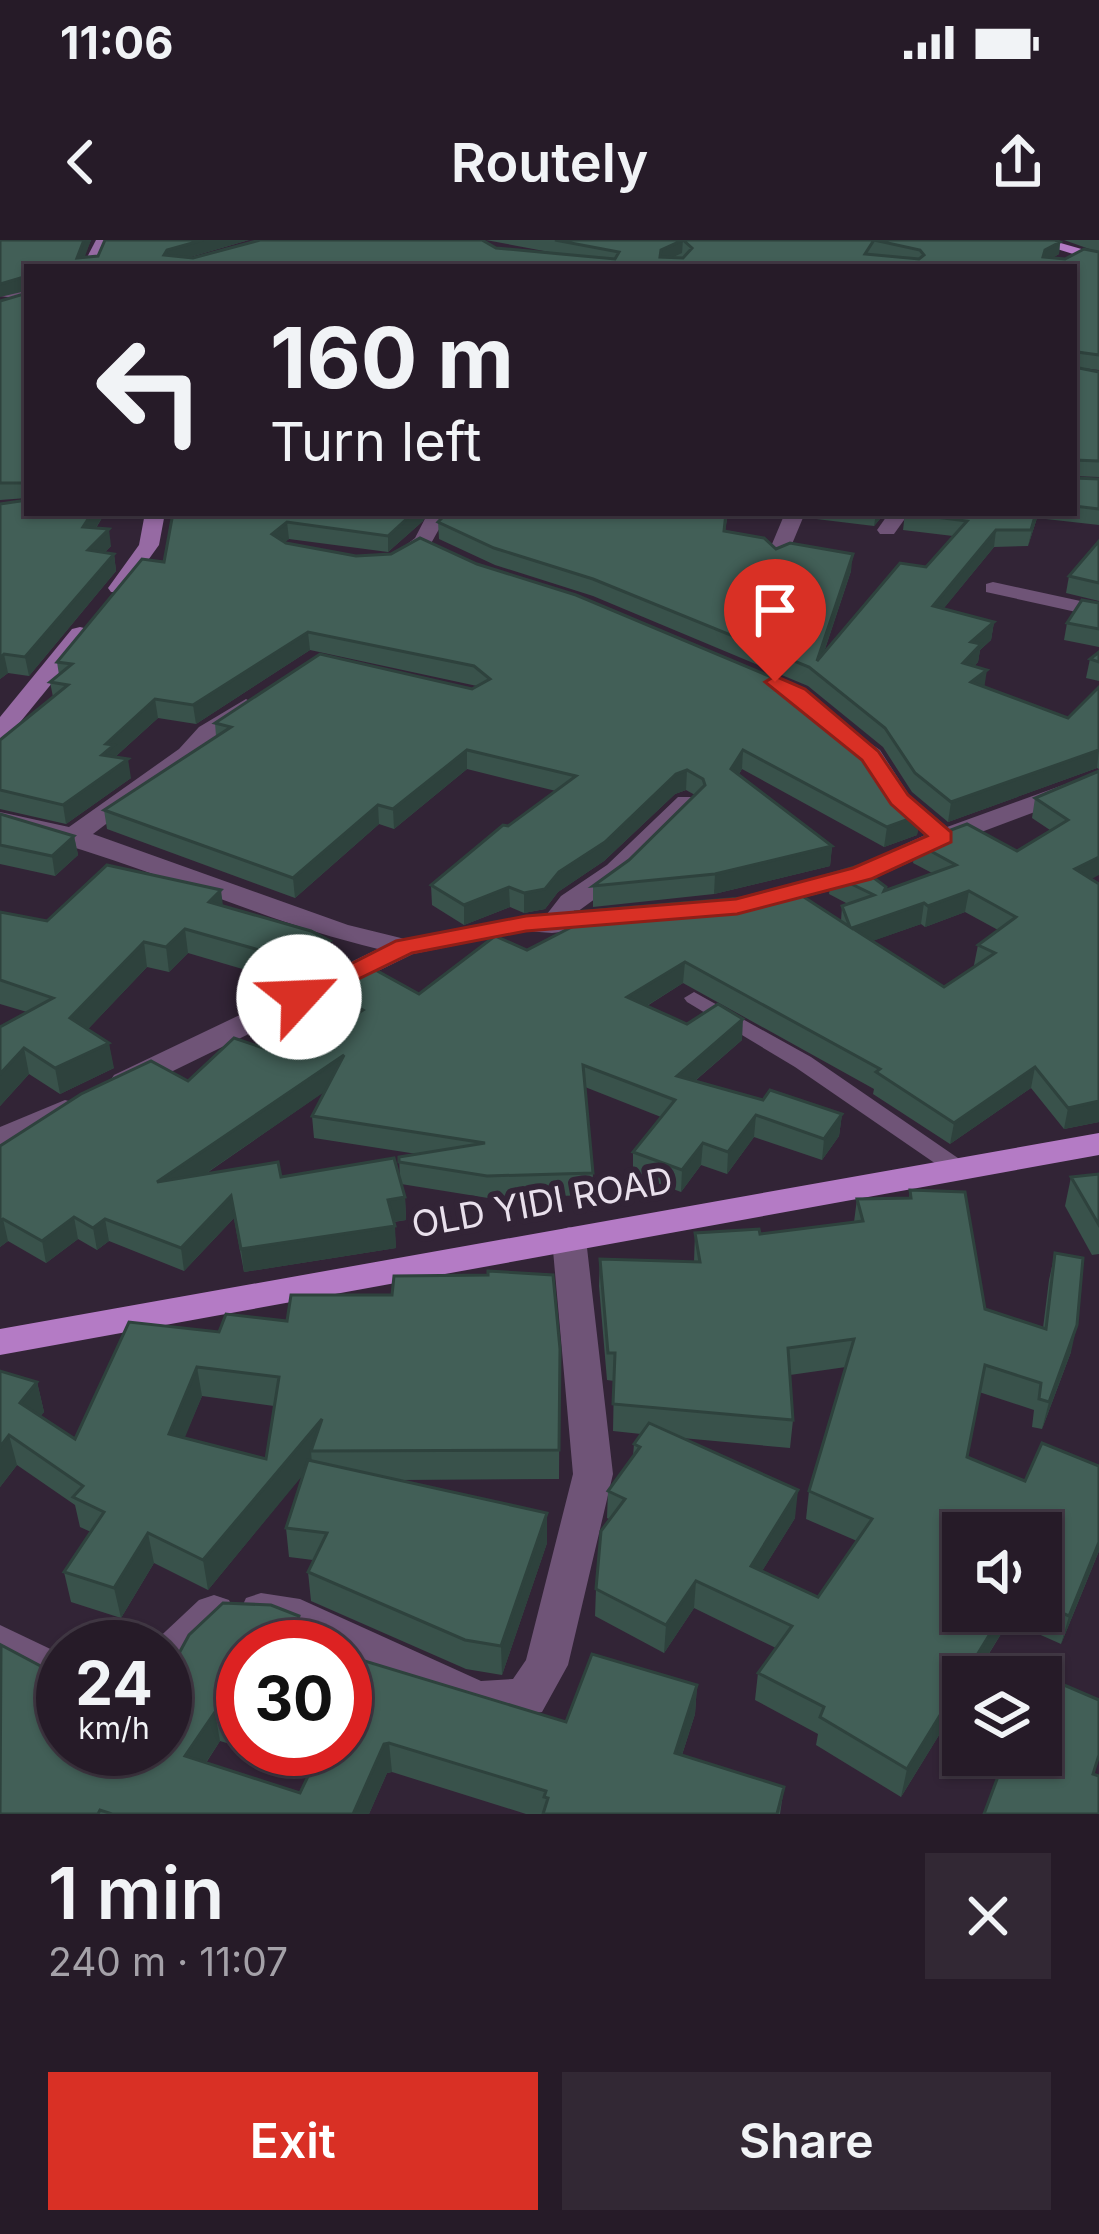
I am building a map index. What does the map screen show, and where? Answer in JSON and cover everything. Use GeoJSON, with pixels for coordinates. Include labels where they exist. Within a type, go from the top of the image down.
{"type":"FeatureCollection","features":[{"type":"Feature","properties":{"kind":"main road"},"geometry":{"type":"LineString","coordinates":[[1035,240],[1099,248]]}},
{"type":"Feature","properties":{"kind":"main road"},"geometry":{"type":"LineString","coordinates":[[1076,246],[1099,258]]}},
{"type":"Feature","properties":{"kind":"main road","name":"OLD YIDI ROAD"},"geometry":{"type":"LineString","coordinates":[[0,1342],[1099,1144]]}},
{"type":"Feature","properties":{"kind":"street"},"geometry":{"type":"LineString","coordinates":[[0,732],[149,550],[155,516]]}},
{"type":"Feature","properties":{"kind":"street"},"geometry":{"type":"LineString","coordinates":[[373,564],[395,563],[431,548],[438,516]]}},
{"type":"Feature","properties":{"kind":"street"},"geometry":{"type":"LineString","coordinates":[[777,556],[794,516]]}},
{"type":"Feature","properties":{"kind":"street"},"geometry":{"type":"LineString","coordinates":[[993,588],[1099,611]]}},
{"type":"Feature","properties":{"kind":"street"},"geometry":{"type":"LineString","coordinates":[[74,836],[273,687]]}},
{"type":"Feature","properties":{"kind":"street"},"geometry":{"type":"LineString","coordinates":[[816,709],[871,755],[899,800],[943,837]]}},
{"type":"Feature","properties":{"kind":"street"},"geometry":{"type":"LineString","coordinates":[[737,907],[862,874],[943,837],[1099,779]]}},
{"type":"Feature","properties":{"kind":"street"},"geometry":{"type":"LineString","coordinates":[[552,925],[572,902],[616,872],[687,802]]}},
{"type":"Feature","properties":{"kind":"street"},"geometry":{"type":"LineString","coordinates":[[0,820],[74,836],[339,932],[405,947]]}},
{"type":"Feature","properties":{"kind":"street"},"geometry":{"type":"LineString","coordinates":[[0,1140],[405,947],[526,923],[644,916]]}},
{"type":"Feature","properties":{"kind":"street"},"geometry":{"type":"LineString","coordinates":[[192,1634],[217,1610],[285,1612],[478,1701],[526,1698],[546,1665],[593,1474],[569,1239]]}},
{"type":"Feature","properties":{"kind":"street"},"geometry":{"type":"LineString","coordinates":[[0,1644],[36,1662]]}},
{"type":"Feature","properties":{"kind":"lane"},"geometry":{"type":"LineString","coordinates":[[694,998],[820,1074],[963,1172]]}},
{"type":"Feature","properties":{"kind":"building"},"geometry":{"type":"Polygon","coordinates":[[[0,240],[84,240],[77,258],[98,256],[105,240],[203,240],[164,255],[193,258],[260,240],[482,240],[496,248],[615,259],[619,252],[555,240],[683,240],[874,240],[1055,240],[1060,242],[1045,250],[1043,257],[1065,259],[1084,249],[1099,252],[1099,355],[1077,352],[1077,264],[24,264],[24,277],[0,284],[0,240]],[[683,240],[661,250],[660,257],[683,258],[692,248],[683,240]],[[874,240],[865,254],[919,259],[924,255],[920,250],[874,240]]]}},
{"type":"Feature","properties":{"kind":"building"},"geometry":{"type":"Polygon","coordinates":[[[24,294],[24,483],[0,483],[0,301],[24,294]]]}},
{"type":"Feature","properties":{"kind":"building"},"geometry":{"type":"Polygon","coordinates":[[[1077,368],[1099,372],[1099,461],[1077,460],[1077,368]]]}},
{"type":"Feature","properties":{"kind":"building"},"geometry":{"type":"Polygon","coordinates":[[[1077,478],[1099,479],[1099,509],[1077,506],[1077,478]]]}},
{"type":"Feature","properties":{"kind":"building"},"geometry":{"type":"Polygon","coordinates":[[[24,500],[24,516],[90,516],[83,527],[109,529],[88,550],[114,554],[25,657],[4,654],[0,658],[0,504],[24,500]]]}},
{"type":"Feature","properties":{"kind":"building"},"geometry":{"type":"Polygon","coordinates":[[[172,516],[410,516],[388,536],[287,522],[272,534],[286,543],[356,556],[391,554],[420,538],[477,564],[576,595],[788,684],[861,743],[889,788],[920,815],[887,827],[743,750],[731,769],[832,846],[715,874],[593,886],[629,860],[705,785],[687,770],[676,774],[605,842],[559,872],[545,889],[524,893],[509,887],[464,905],[431,885],[503,825],[508,826],[576,776],[467,750],[393,809],[378,805],[293,878],[104,810],[231,727],[215,723],[320,654],[472,689],[490,679],[474,666],[308,632],[193,705],[155,699],[106,744],[114,745],[102,755],[128,759],[63,805],[0,790],[0,740],[68,685],[50,682],[72,664],[57,662],[142,559],[164,562],[172,516]]]}},
{"type":"Feature","properties":{"kind":"building"},"geometry":{"type":"Polygon","coordinates":[[[444,516],[726,516],[724,531],[764,538],[776,549],[790,543],[853,554],[817,661],[900,563],[926,567],[967,521],[928,516],[1035,516],[1031,530],[996,530],[933,606],[994,622],[971,642],[981,644],[963,663],[987,670],[971,682],[1068,718],[1099,687],[1099,750],[951,802],[915,773],[885,728],[809,667],[593,579],[494,548],[438,522],[444,516]]]}},
{"type":"Feature","properties":{"kind":"building"},"geometry":{"type":"Polygon","coordinates":[[[1099,541],[1099,583],[1069,576],[1099,541]]]}},
{"type":"Feature","properties":{"kind":"building"},"geometry":{"type":"Polygon","coordinates":[[[1082,600],[1099,603],[1099,629],[1067,623],[1082,600]]]}},
{"type":"Feature","properties":{"kind":"building"},"geometry":{"type":"Polygon","coordinates":[[[1099,771],[1099,857],[1075,869],[1099,884],[1099,1101],[1068,1108],[1035,1067],[954,1123],[876,1072],[880,1069],[685,962],[627,997],[687,1024],[718,1004],[743,1019],[677,1076],[763,1100],[770,1090],[842,1114],[824,1139],[756,1115],[728,1152],[703,1143],[682,1170],[633,1152],[675,1100],[583,1065],[593,1173],[487,1176],[399,1162],[399,1157],[485,1143],[312,1116],[344,1055],[157,1182],[278,1162],[281,1177],[394,1158],[405,1197],[388,1200],[395,1226],[241,1249],[231,1196],[181,1248],[105,1219],[93,1228],[74,1217],[42,1241],[0,1221],[0,1146],[81,1094],[151,1061],[188,1081],[234,1038],[287,1056],[363,1010],[317,984],[361,962],[419,994],[495,936],[527,950],[589,918],[574,912],[742,898],[787,886],[850,927],[842,906],[874,895],[831,874],[858,866],[886,887],[884,891],[956,865],[916,843],[967,824],[1017,851],[1068,820],[1035,798],[1099,771]],[[969,891],[852,928],[944,987],[995,953],[978,945],[1016,917],[969,891]]]}},
{"type":"Feature","properties":{"kind":"building"},"geometry":{"type":"Polygon","coordinates":[[[0,814],[74,836],[52,856],[0,845],[0,814]]]}},
{"type":"Feature","properties":{"kind":"building"},"geometry":{"type":"Polygon","coordinates":[[[107,865],[221,890],[209,902],[311,931],[330,941],[291,959],[185,929],[166,947],[144,942],[70,1018],[109,1043],[55,1068],[24,1048],[0,1074],[0,1027],[53,998],[0,980],[0,912],[47,921],[107,865]]]}},
{"type":"Feature","properties":{"kind":"building"},"geometry":{"type":"Polygon","coordinates":[[[1099,1174],[1099,1225],[1071,1177],[1099,1174]]]}},
{"type":"Feature","properties":{"kind":"building"},"geometry":{"type":"Polygon","coordinates":[[[910,1190],[965,1192],[985,1309],[1046,1329],[1055,1253],[1083,1258],[1077,1325],[1049,1402],[1039,1399],[1041,1383],[985,1365],[967,1457],[1025,1481],[1042,1443],[1099,1466],[1099,1542],[1069,1616],[1062,1613],[1062,1512],[942,1512],[942,1632],[991,1632],[976,1656],[942,1656],[942,1712],[907,1769],[820,1717],[824,1707],[758,1673],[792,1626],[696,1581],[666,1625],[596,1589],[601,1531],[625,1499],[608,1491],[640,1447],[634,1444],[649,1423],[798,1490],[751,1566],[818,1597],[872,1519],[809,1491],[854,1339],[788,1348],[793,1420],[613,1404],[615,1353],[608,1353],[600,1259],[700,1262],[695,1233],[759,1229],[760,1234],[863,1221],[857,1199],[911,1198],[910,1190]]]}},
{"type":"Feature","properties":{"kind":"building"},"geometry":{"type":"Polygon","coordinates":[[[488,1271],[553,1275],[560,1349],[559,1450],[311,1451],[322,1419],[203,1560],[148,1533],[114,1588],[64,1572],[104,1512],[73,1497],[83,1486],[9,1435],[0,1447],[0,1371],[37,1382],[20,1403],[75,1439],[129,1322],[219,1332],[226,1314],[287,1321],[291,1295],[392,1295],[394,1276],[488,1275],[488,1271]],[[197,1367],[169,1434],[266,1459],[279,1377],[197,1367]]]}},
{"type":"Feature","properties":{"kind":"building"},"geometry":{"type":"Polygon","coordinates":[[[308,1460],[547,1513],[501,1646],[465,1640],[308,1572],[327,1533],[286,1528],[308,1460]]]}},
{"type":"Feature","properties":{"kind":"building"},"geometry":{"type":"Polygon","coordinates":[[[223,1603],[271,1605],[299,1616],[298,1620],[216,1620],[216,1712],[192,1746],[192,1632],[223,1603]]]}},
{"type":"Feature","properties":{"kind":"building"},"geometry":{"type":"Polygon","coordinates":[[[1,1645],[36,1664],[36,1776],[192,1776],[192,1758],[216,1766],[216,1776],[247,1776],[300,1793],[308,1776],[370,1776],[353,1814],[112,1814],[100,1810],[98,1814],[0,1814],[1,1645]]]}},
{"type":"Feature","properties":{"kind":"building"},"geometry":{"type":"Polygon","coordinates":[[[592,1654],[697,1685],[675,1753],[784,1787],[777,1814],[543,1814],[546,1791],[384,1744],[372,1771],[372,1663],[566,1722],[592,1654]]]}},
{"type":"Feature","properties":{"kind":"building"},"geometry":{"type":"Polygon","coordinates":[[[1062,1684],[1099,1700],[1099,1755],[1093,1774],[1099,1776],[1099,1814],[984,1814],[998,1776],[1062,1776],[1062,1684]]]}},
{"type":"Feature","properties":{"kind":"route"},"geometry":{"type":"LineString","coordinates":[[299,997],[405,947],[526,923],[552,925],[737,907],[862,874],[943,837],[899,800],[871,755],[797,694],[775,682]]}}]}
